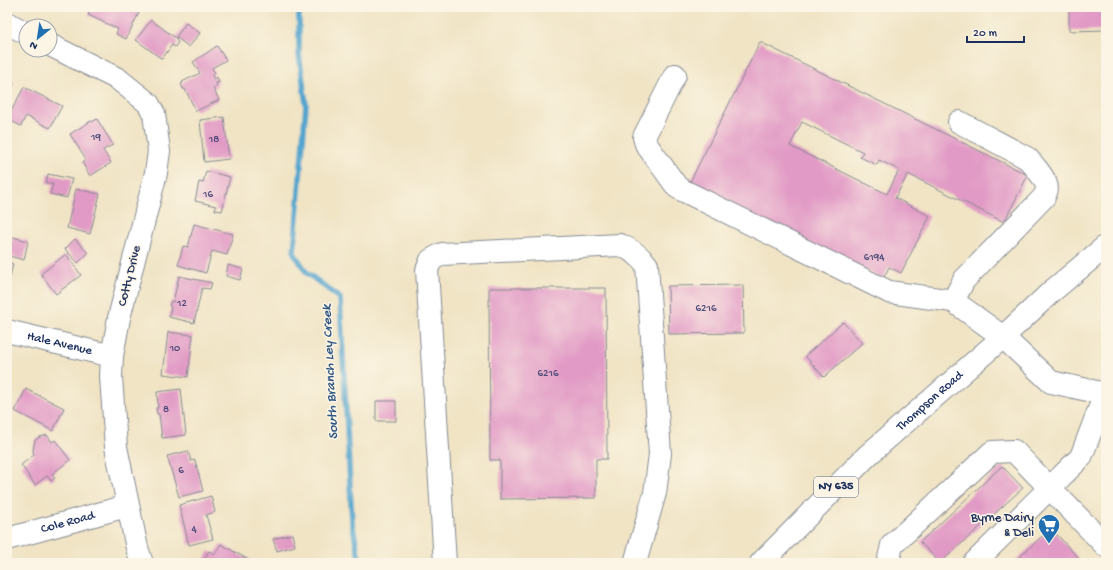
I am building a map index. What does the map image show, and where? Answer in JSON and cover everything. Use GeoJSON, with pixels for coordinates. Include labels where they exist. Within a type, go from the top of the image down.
{"type":"FeatureCollection","features":[{"type":"Feature","properties":{"kind":"street"},"geometry":{"type":"LineString","coordinates":[[7,23],[18,29]]}},
{"type":"Feature","properties":{"kind":"street","name":"Cotty Drive"},"geometry":{"type":"LineString","coordinates":[[58,49],[118,79],[148,103],[154,114],[159,151],[156,173],[119,318],[112,356],[111,377],[116,447],[127,506],[142,563]]}},
{"type":"Feature","properties":{"kind":"street"},"geometry":{"type":"LineString","coordinates":[[675,75],[644,137],[646,144],[677,187],[889,292],[953,301],[1003,337],[1051,382],[1106,394],[1081,457],[974,563]]}},
{"type":"Feature","properties":{"kind":"street"},"geometry":{"type":"LineString","coordinates":[[953,301],[964,280],[1044,197],[1047,192],[1046,184],[1027,158],[959,122]]}},
{"type":"Feature","properties":{"kind":"street"},"geometry":{"type":"LineString","coordinates":[[445,563],[427,270],[431,260],[442,254],[620,245],[632,250],[640,256],[646,265],[660,454],[655,493],[635,563]]}},
{"type":"Feature","properties":{"kind":"street","name":"Thompson Road"},"geometry":{"type":"LineString","coordinates":[[761,563],[868,456],[1003,337],[1051,292],[1106,246]]}},
{"type":"Feature","properties":{"kind":"street","name":"Hale Avenue"},"geometry":{"type":"LineString","coordinates":[[7,331],[112,356]]}},
{"type":"Feature","properties":{"kind":"street"},"geometry":{"type":"LineString","coordinates":[[888,563],[892,545],[992,452],[1014,451],[1106,546]]}},
{"type":"Feature","properties":{"kind":"street","name":"Cole Road"},"geometry":{"type":"LineString","coordinates":[[7,539],[127,506]]}},
{"type":"Feature","properties":{"kind":"street"},"geometry":{"type":"LineString","coordinates":[[1104,563],[1106,555]]}},
{"type":"Feature","properties":{"kind":"building"},"geometry":{"type":"Polygon","coordinates":[[[92,7],[139,7],[137,12],[139,13],[126,39],[116,34],[118,29],[88,15],[92,7]]]}},
{"type":"Feature","properties":{"kind":"building"},"geometry":{"type":"Polygon","coordinates":[[[1069,7],[1106,7],[1106,30],[1069,31],[1069,7]]]}},
{"type":"Feature","properties":{"kind":"building"},"geometry":{"type":"Polygon","coordinates":[[[151,20],[177,39],[176,40],[178,42],[175,47],[172,45],[162,59],[136,40],[151,20]]]}},
{"type":"Feature","properties":{"kind":"building"},"geometry":{"type":"Polygon","coordinates":[[[186,23],[200,33],[189,47],[176,37],[186,23]]]}},
{"type":"Feature","properties":{"kind":"building"},"geometry":{"type":"Polygon","coordinates":[[[760,42],[1028,175],[1004,222],[908,174],[895,198],[930,216],[901,273],[889,267],[883,279],[688,186],[760,42]],[[802,122],[790,146],[887,194],[899,170],[879,160],[877,165],[860,157],[863,152],[802,122]]]}},
{"type":"Feature","properties":{"kind":"building"},"geometry":{"type":"Polygon","coordinates":[[[217,46],[226,60],[212,68],[215,73],[212,75],[214,79],[217,77],[219,82],[216,83],[217,86],[213,88],[219,100],[196,111],[181,84],[183,83],[182,82],[200,73],[193,62],[217,46]]]}},
{"type":"Feature","properties":{"kind":"building"},"geometry":{"type":"Polygon","coordinates":[[[7,79],[14,82],[7,96],[7,79]]]}},
{"type":"Feature","properties":{"kind":"building"},"geometry":{"type":"Polygon","coordinates":[[[24,87],[62,106],[50,128],[26,116],[21,126],[7,119],[24,87]]]}},
{"type":"Feature","properties":{"kind":"building"},"geometry":{"type":"Polygon","coordinates":[[[224,117],[229,159],[204,162],[200,120],[224,117]]]}},
{"type":"Feature","properties":{"kind":"building"},"geometry":{"type":"Polygon","coordinates":[[[97,119],[113,145],[103,150],[111,163],[90,176],[82,162],[86,160],[70,134],[97,119]]]}},
{"type":"Feature","properties":{"kind":"building"},"geometry":{"type":"Polygon","coordinates":[[[206,171],[230,177],[222,211],[215,210],[216,206],[195,201],[199,182],[203,183],[206,171]]]}},
{"type":"Feature","properties":{"kind":"building"},"geometry":{"type":"Polygon","coordinates":[[[48,174],[72,179],[67,198],[50,194],[53,184],[46,183],[48,174]]]}},
{"type":"Feature","properties":{"kind":"building"},"geometry":{"type":"Polygon","coordinates":[[[76,189],[100,194],[90,234],[67,228],[76,189]]]}},
{"type":"Feature","properties":{"kind":"building"},"geometry":{"type":"Polygon","coordinates":[[[194,224],[233,234],[227,255],[212,251],[206,273],[178,265],[183,246],[188,247],[194,224]]]}},
{"type":"Feature","properties":{"kind":"building"},"geometry":{"type":"Polygon","coordinates":[[[13,237],[28,241],[24,260],[9,256],[13,237]]]}},
{"type":"Feature","properties":{"kind":"building"},"geometry":{"type":"Polygon","coordinates":[[[75,239],[88,253],[78,263],[65,249],[75,239]]]}},
{"type":"Feature","properties":{"kind":"building"},"geometry":{"type":"Polygon","coordinates":[[[66,254],[81,275],[56,294],[41,274],[66,254]]]}},
{"type":"Feature","properties":{"kind":"building"},"geometry":{"type":"Polygon","coordinates":[[[7,262],[13,264],[8,287],[7,287],[7,262]]]}},
{"type":"Feature","properties":{"kind":"building"},"geometry":{"type":"Polygon","coordinates":[[[228,265],[243,269],[240,280],[226,276],[228,265]]]}},
{"type":"Feature","properties":{"kind":"building"},"geometry":{"type":"Polygon","coordinates":[[[179,276],[212,283],[210,289],[202,288],[194,323],[169,317],[171,307],[169,306],[171,301],[173,302],[179,276]]]}},
{"type":"Feature","properties":{"kind":"building"},"geometry":{"type":"Polygon","coordinates":[[[743,285],[744,333],[669,334],[668,286],[743,285]]]}},
{"type":"Feature","properties":{"kind":"building"},"geometry":{"type":"Polygon","coordinates":[[[489,288],[606,288],[607,459],[596,459],[596,498],[500,499],[500,460],[490,460],[489,288]]]}},
{"type":"Feature","properties":{"kind":"building"},"geometry":{"type":"Polygon","coordinates":[[[843,322],[862,343],[824,377],[805,356],[843,322]]]}},
{"type":"Feature","properties":{"kind":"building"},"geometry":{"type":"Polygon","coordinates":[[[168,332],[193,335],[188,377],[163,374],[168,332]]]}},
{"type":"Feature","properties":{"kind":"building"},"geometry":{"type":"Polygon","coordinates":[[[26,389],[64,408],[53,431],[15,411],[26,389]]]}},
{"type":"Feature","properties":{"kind":"building"},"geometry":{"type":"Polygon","coordinates":[[[181,389],[186,435],[162,438],[159,414],[157,414],[156,408],[158,408],[157,392],[181,389]]]}},
{"type":"Feature","properties":{"kind":"building"},"geometry":{"type":"Polygon","coordinates":[[[376,401],[396,401],[396,421],[376,421],[376,401]]]}},
{"type":"Feature","properties":{"kind":"building"},"geometry":{"type":"Polygon","coordinates":[[[47,435],[52,442],[55,440],[70,460],[52,474],[55,478],[51,481],[47,476],[35,485],[21,465],[34,455],[33,450],[35,440],[47,435]]]}},
{"type":"Feature","properties":{"kind":"building"},"geometry":{"type":"Polygon","coordinates":[[[188,451],[191,461],[195,460],[203,491],[179,497],[167,456],[188,451]]]}},
{"type":"Feature","properties":{"kind":"building"},"geometry":{"type":"Polygon","coordinates":[[[1002,466],[1023,488],[940,563],[920,542],[1002,466]]]}},
{"type":"Feature","properties":{"kind":"building"},"geometry":{"type":"Polygon","coordinates":[[[211,496],[215,512],[206,515],[213,539],[189,545],[179,505],[211,496]]]}},
{"type":"Feature","properties":{"kind":"building","name":"Byrne Dairy & Deli"},"geometry":{"type":"Polygon","coordinates":[[[1051,528],[1081,561],[1079,563],[1013,563],[1051,528]]]}},
{"type":"Feature","properties":{"kind":"building"},"geometry":{"type":"Polygon","coordinates":[[[292,534],[295,546],[277,551],[273,539],[292,534]]]}},
{"type":"Feature","properties":{"kind":"building"},"geometry":{"type":"Polygon","coordinates":[[[221,544],[254,563],[202,563],[209,551],[215,554],[221,544]]]}},
{"type":"Feature","properties":{"kind":"waterway","name":"South Branch Ley Creek"},"geometry":{"type":"LineString","coordinates":[[299,7],[299,54],[306,104],[294,253],[307,273],[340,298],[352,522],[360,563]]}},
{"type":"Feature","properties":{"kind":"place","name":"Byrne Dairy & Deli"},"geometry":{"type":"Point","coordinates":[1049,544]}}]}
